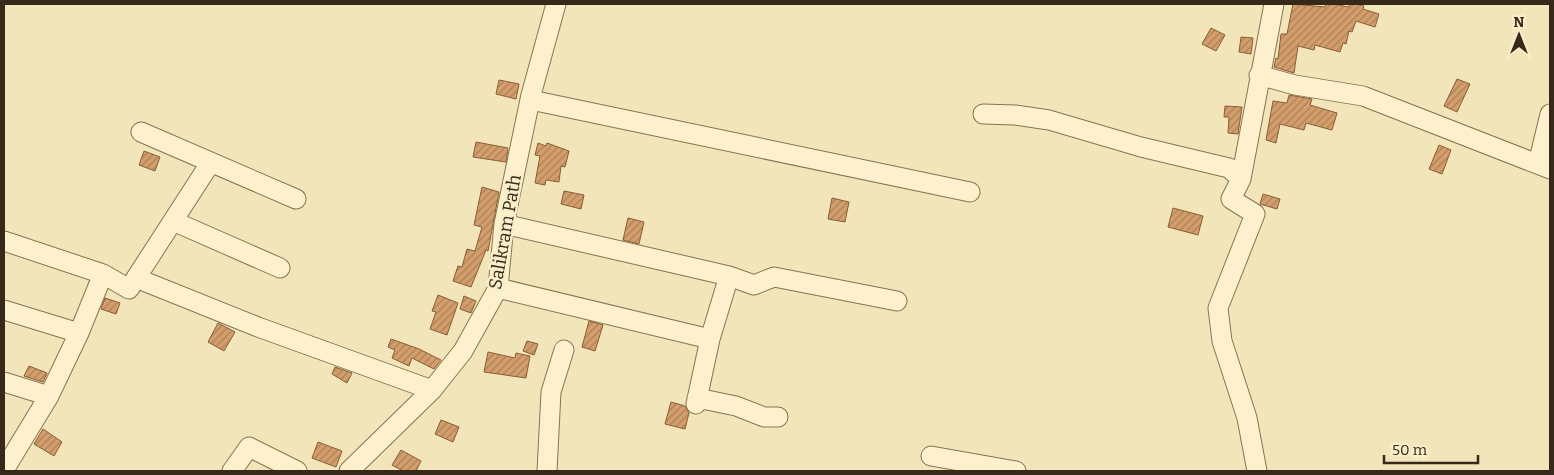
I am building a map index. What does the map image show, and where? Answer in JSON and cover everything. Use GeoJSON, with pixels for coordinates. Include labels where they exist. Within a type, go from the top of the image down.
{"type":"FeatureCollection","features":[{"type":"Feature","properties":{"kind":"street","name":"Salikram Path"},"geometry":{"type":"LineString","coordinates":[[349,471],[432,390],[463,351],[498,288],[504,224],[531,100],[556,4]]}},
{"type":"Feature","properties":{"kind":"street"},"geometry":{"type":"LineString","coordinates":[[1257,471],[1247,418],[1222,341],[1218,308],[1255,214],[1231,199],[1241,179],[1273,4]]}},
{"type":"Feature","properties":{"kind":"street"},"geometry":{"type":"LineString","coordinates":[[1259,75],[1295,85],[1363,96],[1544,166],[1550,114]]}},
{"type":"Feature","properties":{"kind":"street"},"geometry":{"type":"LineString","coordinates":[[531,100],[970,192]]}},
{"type":"Feature","properties":{"kind":"street"},"geometry":{"type":"LineString","coordinates":[[983,114],[1014,115],[1048,120],[1141,147],[1229,168],[1241,179]]}},
{"type":"Feature","properties":{"kind":"street"},"geometry":{"type":"LineString","coordinates":[[141,132],[296,199]]}},
{"type":"Feature","properties":{"kind":"street"},"geometry":{"type":"LineString","coordinates":[[4,241],[103,274],[129,289],[211,162]]}},
{"type":"Feature","properties":{"kind":"street"},"geometry":{"type":"LineString","coordinates":[[173,221],[280,268]]}},
{"type":"Feature","properties":{"kind":"street"},"geometry":{"type":"LineString","coordinates":[[504,224],[729,276],[754,285],[774,277],[896,301]]}},
{"type":"Feature","properties":{"kind":"street"},"geometry":{"type":"LineString","coordinates":[[4,470],[49,396],[79,332],[103,274]]}},
{"type":"Feature","properties":{"kind":"street"},"geometry":{"type":"LineString","coordinates":[[729,276],[710,338],[696,401],[736,406],[764,417],[778,417]]}},
{"type":"Feature","properties":{"kind":"street"},"geometry":{"type":"LineString","coordinates":[[136,278],[258,327],[432,390]]}},
{"type":"Feature","properties":{"kind":"street"},"geometry":{"type":"LineString","coordinates":[[498,288],[710,338]]}},
{"type":"Feature","properties":{"kind":"street"},"geometry":{"type":"LineString","coordinates":[[4,310],[79,332]]}},
{"type":"Feature","properties":{"kind":"street"},"geometry":{"type":"LineString","coordinates":[[547,471],[551,392],[564,350]]}},
{"type":"Feature","properties":{"kind":"street"},"geometry":{"type":"LineString","coordinates":[[4,382],[49,396]]}},
{"type":"Feature","properties":{"kind":"street"},"geometry":{"type":"LineString","coordinates":[[232,471],[249,447],[297,471]]}},
{"type":"Feature","properties":{"kind":"street"},"geometry":{"type":"LineString","coordinates":[[931,456],[1016,471]]}},
{"type":"Feature","properties":{"kind":"building"},"geometry":{"type":"Polygon","coordinates":[[[1293,4],[1325,7],[1326,4],[1334,4],[1348,7],[1350,4],[1357,4],[1364,6],[1363,9],[1379,14],[1375,27],[1356,21],[1352,32],[1349,31],[1346,44],[1343,43],[1340,52],[1315,45],[1314,50],[1298,46],[1294,73],[1274,67],[1276,58],[1278,59],[1281,34],[1287,34],[1293,4]]]}},
{"type":"Feature","properties":{"kind":"building"},"geometry":{"type":"Polygon","coordinates":[[[1211,28],[1225,35],[1216,51],[1202,44],[1211,28]]]}},
{"type":"Feature","properties":{"kind":"building"},"geometry":{"type":"Polygon","coordinates":[[[1241,37],[1253,38],[1251,54],[1239,52],[1241,37]]]}},
{"type":"Feature","properties":{"kind":"building"},"geometry":{"type":"Polygon","coordinates":[[[1457,79],[1470,84],[1457,112],[1444,106],[1457,79]]]}},
{"type":"Feature","properties":{"kind":"building"},"geometry":{"type":"Polygon","coordinates":[[[499,80],[519,84],[516,99],[496,94],[499,80]]]}},
{"type":"Feature","properties":{"kind":"building"},"geometry":{"type":"Polygon","coordinates":[[[1289,95],[1312,99],[1310,105],[1337,113],[1332,130],[1306,123],[1304,130],[1280,124],[1276,143],[1266,140],[1273,101],[1287,103],[1289,95]]]}},
{"type":"Feature","properties":{"kind":"building"},"geometry":{"type":"Polygon","coordinates":[[[1225,106],[1242,107],[1238,134],[1228,133],[1229,117],[1224,117],[1225,106]]]}},
{"type":"Feature","properties":{"kind":"building"},"geometry":{"type":"Polygon","coordinates":[[[476,142],[508,148],[506,162],[473,157],[476,142]]]}},
{"type":"Feature","properties":{"kind":"building"},"geometry":{"type":"Polygon","coordinates":[[[538,143],[546,146],[547,143],[569,151],[565,167],[561,166],[559,182],[546,180],[545,185],[535,183],[540,156],[535,155],[538,143]]]}},
{"type":"Feature","properties":{"kind":"building"},"geometry":{"type":"Polygon","coordinates":[[[1439,145],[1451,150],[1442,174],[1429,169],[1439,145]]]}},
{"type":"Feature","properties":{"kind":"building"},"geometry":{"type":"Polygon","coordinates":[[[144,151],[160,157],[155,171],[139,165],[144,151]]]}},
{"type":"Feature","properties":{"kind":"building"},"geometry":{"type":"Polygon","coordinates":[[[482,187],[499,192],[488,251],[486,250],[471,287],[453,281],[458,266],[462,267],[467,249],[475,251],[482,227],[474,225],[482,187]]]}},
{"type":"Feature","properties":{"kind":"building"},"geometry":{"type":"Polygon","coordinates":[[[564,191],[584,195],[581,209],[561,204],[564,191]]]}},
{"type":"Feature","properties":{"kind":"building"},"geometry":{"type":"Polygon","coordinates":[[[1263,194],[1280,199],[1277,209],[1260,204],[1263,194]]]}},
{"type":"Feature","properties":{"kind":"building"},"geometry":{"type":"Polygon","coordinates":[[[832,198],[849,202],[845,222],[828,219],[832,198]]]}},
{"type":"Feature","properties":{"kind":"building"},"geometry":{"type":"Polygon","coordinates":[[[1173,208],[1203,216],[1198,235],[1168,227],[1173,208]]]}},
{"type":"Feature","properties":{"kind":"building"},"geometry":{"type":"Polygon","coordinates":[[[628,218],[644,222],[639,244],[623,240],[628,218]]]}},
{"type":"Feature","properties":{"kind":"building"},"geometry":{"type":"Polygon","coordinates":[[[438,295],[458,303],[447,335],[430,329],[436,312],[432,311],[438,295]]]}},
{"type":"Feature","properties":{"kind":"building"},"geometry":{"type":"Polygon","coordinates":[[[464,296],[476,301],[471,313],[460,309],[464,296]]]}},
{"type":"Feature","properties":{"kind":"building"},"geometry":{"type":"Polygon","coordinates":[[[105,298],[120,303],[116,314],[101,309],[105,298]]]}},
{"type":"Feature","properties":{"kind":"building"},"geometry":{"type":"Polygon","coordinates":[[[589,321],[603,325],[595,351],[582,347],[589,321]]]}},
{"type":"Feature","properties":{"kind":"building"},"geometry":{"type":"Polygon","coordinates":[[[218,323],[235,332],[224,351],[208,342],[218,323]]]}},
{"type":"Feature","properties":{"kind":"building"},"geometry":{"type":"Polygon","coordinates":[[[391,339],[419,349],[441,360],[434,369],[412,358],[409,366],[392,358],[395,350],[388,347],[391,339]]]}},
{"type":"Feature","properties":{"kind":"building"},"geometry":{"type":"Polygon","coordinates":[[[527,341],[538,344],[534,355],[523,351],[527,341]]]}},
{"type":"Feature","properties":{"kind":"building"},"geometry":{"type":"Polygon","coordinates":[[[488,352],[515,358],[516,353],[530,356],[526,378],[484,372],[488,352]]]}},
{"type":"Feature","properties":{"kind":"building"},"geometry":{"type":"Polygon","coordinates":[[[29,366],[47,373],[43,382],[24,376],[29,366]]]}},
{"type":"Feature","properties":{"kind":"building"},"geometry":{"type":"Polygon","coordinates":[[[335,367],[352,373],[347,383],[332,374],[335,367]]]}},
{"type":"Feature","properties":{"kind":"building"},"geometry":{"type":"Polygon","coordinates":[[[671,402],[685,406],[689,413],[685,429],[665,424],[671,402]]]}},
{"type":"Feature","properties":{"kind":"building"},"geometry":{"type":"Polygon","coordinates":[[[441,420],[459,427],[453,442],[435,434],[441,420]]]}},
{"type":"Feature","properties":{"kind":"building"},"geometry":{"type":"Polygon","coordinates":[[[43,429],[62,442],[54,456],[34,444],[43,429]]]}},
{"type":"Feature","properties":{"kind":"building"},"geometry":{"type":"Polygon","coordinates":[[[318,442],[342,451],[336,467],[312,458],[318,442]]]}},
{"type":"Feature","properties":{"kind":"building"},"geometry":{"type":"Polygon","coordinates":[[[401,450],[421,461],[416,471],[403,471],[392,465],[401,450]]]}}]}
